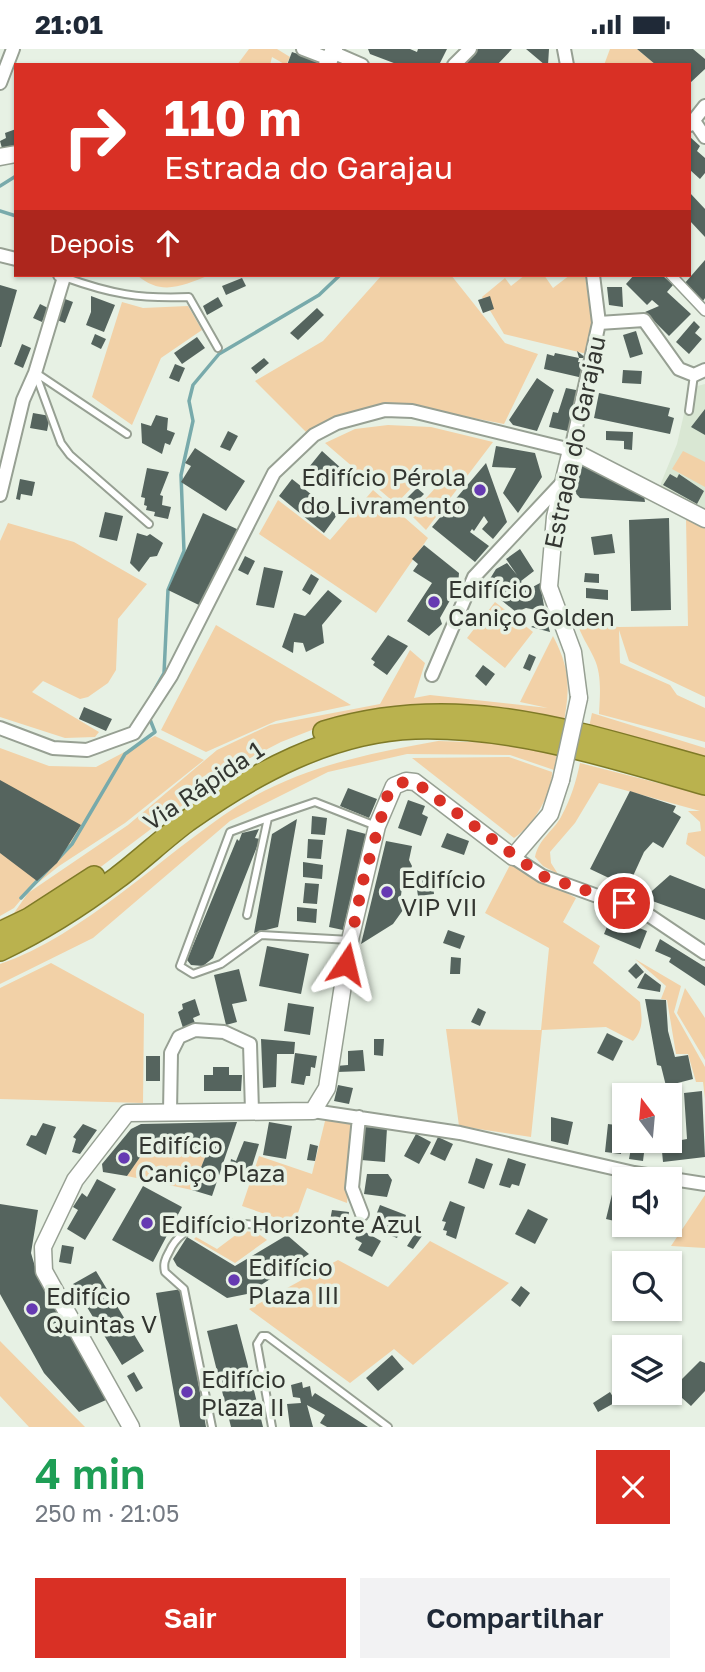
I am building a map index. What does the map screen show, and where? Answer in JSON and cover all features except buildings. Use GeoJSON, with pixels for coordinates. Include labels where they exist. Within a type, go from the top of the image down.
{"type":"FeatureCollection","features":[{"type":"Feature","properties":{"kind":"highway","name":"Via Rápida 1"},"geometry":{"type":"LineString","coordinates":[[0,933],[68,895],[233,774],[279,749],[361,722],[408,714],[448,713],[509,719],[705,768]]}},
{"type":"Feature","properties":{"kind":"highway","name":"Via Rápida 1"},"geometry":{"type":"LineString","coordinates":[[0,950],[37,933],[74,908],[238,787],[287,760],[347,740],[412,728],[509,734],[705,784]]}},
{"type":"Feature","properties":{"kind":"street"},"geometry":{"type":"LineString","coordinates":[[0,83],[13,49]]}},
{"type":"Feature","properties":{"kind":"street"},"geometry":{"type":"LineString","coordinates":[[303,49],[355,63]]}},
{"type":"Feature","properties":{"kind":"street"},"geometry":{"type":"LineString","coordinates":[[456,63],[470,49]]}},
{"type":"Feature","properties":{"kind":"street"},"geometry":{"type":"LineString","coordinates":[[705,106],[692,123],[705,137]]}},
{"type":"Feature","properties":{"kind":"street"},"geometry":{"type":"LineString","coordinates":[[0,495],[23,400],[35,373],[62,277]]}},
{"type":"Feature","properties":{"kind":"street","name":"Estrada do Garajau"},"geometry":{"type":"LineString","coordinates":[[513,857],[550,814],[561,780],[579,698],[573,652],[549,587],[550,552],[560,485],[599,323],[593,277]]}},
{"type":"Feature","properties":{"kind":"street"},"geometry":{"type":"LineString","coordinates":[[673,277],[705,311]]}},
{"type":"Feature","properties":{"kind":"street"},"geometry":{"type":"LineString","coordinates":[[599,323],[644,320],[679,369],[700,372]]}},
{"type":"Feature","properties":{"kind":"street"},"geometry":{"type":"LineString","coordinates":[[0,728],[52,748],[87,750],[134,733],[153,706],[274,473],[314,435],[337,423],[385,410],[412,411],[570,450],[705,519]]}},
{"type":"Feature","properties":{"kind":"street"},"geometry":{"type":"LineString","coordinates":[[432,675],[474,577],[560,485]]}},
{"type":"Feature","properties":{"kind":"street"},"geometry":{"type":"LineString","coordinates":[[313,1111],[327,1088],[350,940],[377,826],[394,786],[405,781],[415,782],[542,876],[647,914],[705,953]]}},
{"type":"Feature","properties":{"kind":"street"},"geometry":{"type":"LineString","coordinates":[[170,1112],[172,1047],[183,1034],[195,1030],[224,1033],[250,1044],[251,1111]]}},
{"type":"Feature","properties":{"kind":"street"},"geometry":{"type":"LineString","coordinates":[[131,1427],[44,1271],[43,1247],[75,1180],[127,1113],[313,1111],[460,1133],[634,1173],[705,1184]]}},
{"type":"Feature","properties":{"kind":"street"},"geometry":{"type":"LineString","coordinates":[[359,1117],[352,1188],[362,1214]]}},
{"type":"Feature","properties":{"kind":"lane"},"geometry":{"type":"LineString","coordinates":[[65,277],[98,289],[142,299],[189,297],[218,348]]}},
{"type":"Feature","properties":{"kind":"lane"},"geometry":{"type":"LineString","coordinates":[[689,411],[700,372]]}},
{"type":"Feature","properties":{"kind":"lane"},"geometry":{"type":"LineString","coordinates":[[35,373],[127,434]]}},
{"type":"Feature","properties":{"kind":"lane"},"geometry":{"type":"LineString","coordinates":[[35,373],[65,449],[149,524]]}},
{"type":"Feature","properties":{"kind":"lane"},"geometry":{"type":"LineString","coordinates":[[350,940],[261,935],[221,964],[193,974],[180,966],[230,832],[315,802],[377,826]]}},
{"type":"Feature","properties":{"kind":"lane"},"geometry":{"type":"LineString","coordinates":[[247,915],[268,818]]}},
{"type":"Feature","properties":{"kind":"lane"},"geometry":{"type":"LineString","coordinates":[[212,1427],[184,1289],[165,1272],[165,1261],[179,1235],[198,1225],[267,1226]]}},
{"type":"Feature","properties":{"kind":"lane"},"geometry":{"type":"LineString","coordinates":[[272,1427],[257,1344],[262,1336],[267,1336],[388,1427]]}},
{"type":"Feature","properties":{"kind":"shaded area"},"geometry":{"type":"Polygon","coordinates":[[[249,49],[277,49],[290,57],[287,63],[272,57],[270,63],[238,63],[249,49]]]}},
{"type":"Feature","properties":{"kind":"shaded area"},"geometry":{"type":"Polygon","coordinates":[[[610,49],[637,49],[654,63],[605,63],[610,49]]]}},
{"type":"Feature","properties":{"kind":"shaded area"},"geometry":{"type":"Polygon","coordinates":[[[140,277],[204,277],[173,287],[155,286],[140,277]]]}},
{"type":"Feature","properties":{"kind":"shaded area"},"geometry":{"type":"Polygon","coordinates":[[[380,277],[453,277],[505,343],[538,354],[504,424],[401,404],[375,406],[309,435],[255,381],[323,341],[380,277]]]}},
{"type":"Feature","properties":{"kind":"shaded area"},"geometry":{"type":"Polygon","coordinates":[[[522,277],[545,277],[553,288],[567,277],[585,277],[592,323],[587,354],[504,334],[482,297],[505,278],[511,286],[522,277]]]}},
{"type":"Feature","properties":{"kind":"shaded area"},"geometry":{"type":"Polygon","coordinates":[[[122,302],[143,308],[188,306],[202,330],[161,358],[132,425],[92,397],[122,302]]]}},
{"type":"Feature","properties":{"kind":"shaded area"},"geometry":{"type":"Polygon","coordinates":[[[705,384],[705,511],[661,487],[661,483],[677,444],[690,388],[705,384]]]}},
{"type":"Feature","properties":{"kind":"shaded area"},"geometry":{"type":"Polygon","coordinates":[[[388,425],[431,427],[493,442],[426,530],[411,515],[437,486],[422,477],[396,504],[325,443],[355,429],[388,425]]]}},
{"type":"Feature","properties":{"kind":"shaded area"},"geometry":{"type":"Polygon","coordinates":[[[683,451],[705,462],[705,487],[672,469],[683,451]]]}},
{"type":"Feature","properties":{"kind":"shaded area"},"geometry":{"type":"Polygon","coordinates":[[[373,490],[428,538],[376,613],[259,534],[278,500],[330,540],[373,490]]]}},
{"type":"Feature","properties":{"kind":"shaded area"},"geometry":{"type":"Polygon","coordinates":[[[686,518],[705,528],[705,697],[629,661],[619,630],[620,663],[670,685],[677,695],[705,708],[705,742],[599,714],[598,671],[577,622],[619,627],[688,626],[686,518]]]}},
{"type":"Feature","properties":{"kind":"shaded area"},"geometry":{"type":"Polygon","coordinates":[[[8,523],[74,542],[147,584],[118,619],[116,670],[108,683],[88,697],[80,699],[43,681],[32,692],[99,732],[95,737],[65,738],[0,717],[0,541],[8,523]]]}},
{"type":"Feature","properties":{"kind":"shaded area"},"geometry":{"type":"Polygon","coordinates":[[[495,602],[533,632],[505,668],[467,638],[495,602]]]}},
{"type":"Feature","properties":{"kind":"shaded area"},"geometry":{"type":"Polygon","coordinates":[[[216,625],[351,705],[276,721],[206,752],[161,730],[216,625]]]}},
{"type":"Feature","properties":{"kind":"shaded area"},"geometry":{"type":"Polygon","coordinates":[[[553,636],[566,668],[567,698],[564,722],[467,705],[404,709],[322,726],[281,742],[233,767],[98,869],[0,925],[0,919],[14,913],[28,893],[128,825],[217,750],[270,725],[380,704],[410,650],[425,663],[414,698],[430,695],[548,708],[520,702],[553,636]]]}},
{"type":"Feature","properties":{"kind":"shaded area"},"geometry":{"type":"Polygon","coordinates":[[[592,713],[705,748],[705,759],[589,727],[592,713]]]}},
{"type":"Feature","properties":{"kind":"shaded area"},"geometry":{"type":"Polygon","coordinates":[[[155,736],[204,760],[125,823],[59,866],[29,890],[14,908],[0,916],[0,748],[49,766],[96,767],[155,736]]]}},
{"type":"Feature","properties":{"kind":"shaded area"},"geometry":{"type":"Polygon","coordinates":[[[438,741],[501,743],[557,755],[554,770],[510,755],[407,754],[328,772],[230,821],[93,938],[0,984],[0,964],[31,951],[92,915],[208,826],[260,793],[334,764],[438,741]]]}},
{"type":"Feature","properties":{"kind":"shaded area"},"geometry":{"type":"Polygon","coordinates":[[[509,757],[552,772],[549,790],[540,809],[528,826],[514,838],[412,758],[509,757]]]}},
{"type":"Feature","properties":{"kind":"shaded area"},"geometry":{"type":"Polygon","coordinates":[[[580,763],[705,795],[705,857],[686,844],[688,833],[701,831],[700,822],[688,811],[700,811],[599,783],[575,823],[550,852],[551,863],[558,874],[543,866],[535,857],[537,850],[565,809],[580,763]]]}},
{"type":"Feature","properties":{"kind":"shaded area"},"geometry":{"type":"Polygon","coordinates":[[[511,863],[576,898],[563,922],[600,946],[593,963],[640,1002],[641,1013],[641,1028],[633,1041],[606,1027],[542,1030],[531,1137],[459,1126],[446,1029],[541,1030],[549,948],[485,913],[511,863]]]}},
{"type":"Feature","properties":{"kind":"shaded area"},"geometry":{"type":"Polygon","coordinates":[[[635,959],[681,986],[674,1012],[705,1067],[705,1099],[703,1082],[696,1082],[688,1054],[676,1054],[667,1000],[661,999],[666,986],[635,959]]]}},
{"type":"Feature","properties":{"kind":"shaded area"},"geometry":{"type":"Polygon","coordinates":[[[51,963],[144,1014],[143,1103],[0,1099],[0,988],[51,963]]]}},
{"type":"Feature","properties":{"kind":"shaded area"},"geometry":{"type":"Polygon","coordinates":[[[685,988],[705,1018],[705,1060],[677,1013],[685,988]]]}},
{"type":"Feature","properties":{"kind":"shaded area"},"geometry":{"type":"Polygon","coordinates":[[[326,1117],[353,1125],[347,1203],[307,1188],[294,1224],[242,1206],[259,1156],[312,1174],[326,1117]]]}},
{"type":"Feature","properties":{"kind":"shaded area"},"geometry":{"type":"Polygon","coordinates":[[[145,1150],[208,1150],[192,1190],[127,1176],[145,1150]]]}},
{"type":"Feature","properties":{"kind":"shaded area"},"geometry":{"type":"Polygon","coordinates":[[[705,1195],[705,1248],[671,1246],[677,1237],[682,1237],[682,1230],[705,1195]]]}},
{"type":"Feature","properties":{"kind":"shaded area"},"geometry":{"type":"Polygon","coordinates":[[[241,1231],[256,1232],[267,1240],[235,1263],[194,1239],[196,1237],[217,1249],[241,1231]]]}},
{"type":"Feature","properties":{"kind":"shaded area"},"geometry":{"type":"Polygon","coordinates":[[[430,1241],[509,1283],[413,1365],[394,1349],[350,1383],[249,1309],[338,1260],[388,1287],[430,1241]]]}},
{"type":"Feature","properties":{"kind":"shaded area"},"geometry":{"type":"Polygon","coordinates":[[[0,1341],[85,1427],[29,1427],[0,1396],[0,1341]]]}},
{"type":"Feature","properties":{"kind":"waterway"},"geometry":{"type":"LineString","coordinates":[[0,186],[14,177]]}},
{"type":"Feature","properties":{"kind":"waterway"},"geometry":{"type":"LineString","coordinates":[[0,211],[14,215]]}},
{"type":"Feature","properties":{"kind":"waterway"},"geometry":{"type":"LineString","coordinates":[[152,694],[164,673],[168,590],[184,551],[181,475],[193,421],[189,401],[193,385],[219,354],[319,295],[338,277]]}},
{"type":"Feature","properties":{"kind":"waterway"},"geometry":{"type":"LineString","coordinates":[[21,898],[72,844],[125,754],[155,732],[149,717]]}},
{"type":"Feature","properties":{"kind":"place","name":"Edifício Pérola do Livramento"},"geometry":{"type":"Point","coordinates":[480,490]}},
{"type":"Feature","properties":{"kind":"place","name":"Edifício Caniço Golden"},"geometry":{"type":"Point","coordinates":[434,602]}},
{"type":"Feature","properties":{"kind":"place","name":"Edifício VIP VII"},"geometry":{"type":"Point","coordinates":[387,892]}},
{"type":"Feature","properties":{"kind":"place","name":"Edifício Caniço Plaza"},"geometry":{"type":"Point","coordinates":[124,1158]}},
{"type":"Feature","properties":{"kind":"place","name":"Edifício Horizonte Azul"},"geometry":{"type":"Point","coordinates":[147,1223]}},
{"type":"Feature","properties":{"kind":"place","name":"Edifício Plaza III"},"geometry":{"type":"Point","coordinates":[234,1280]}},
{"type":"Feature","properties":{"kind":"place","name":"Edifício Quintas V"},"geometry":{"type":"Point","coordinates":[32,1309]}},
{"type":"Feature","properties":{"kind":"place","name":"Edifício Plaza II"},"geometry":{"type":"Point","coordinates":[187,1392]}},
{"type":"Feature","properties":{"kind":"route"},"geometry":{"type":"LineString","coordinates":[[346,964],[377,826],[388,794],[394,786],[405,781],[415,782],[542,876],[624,903]]}}]}
